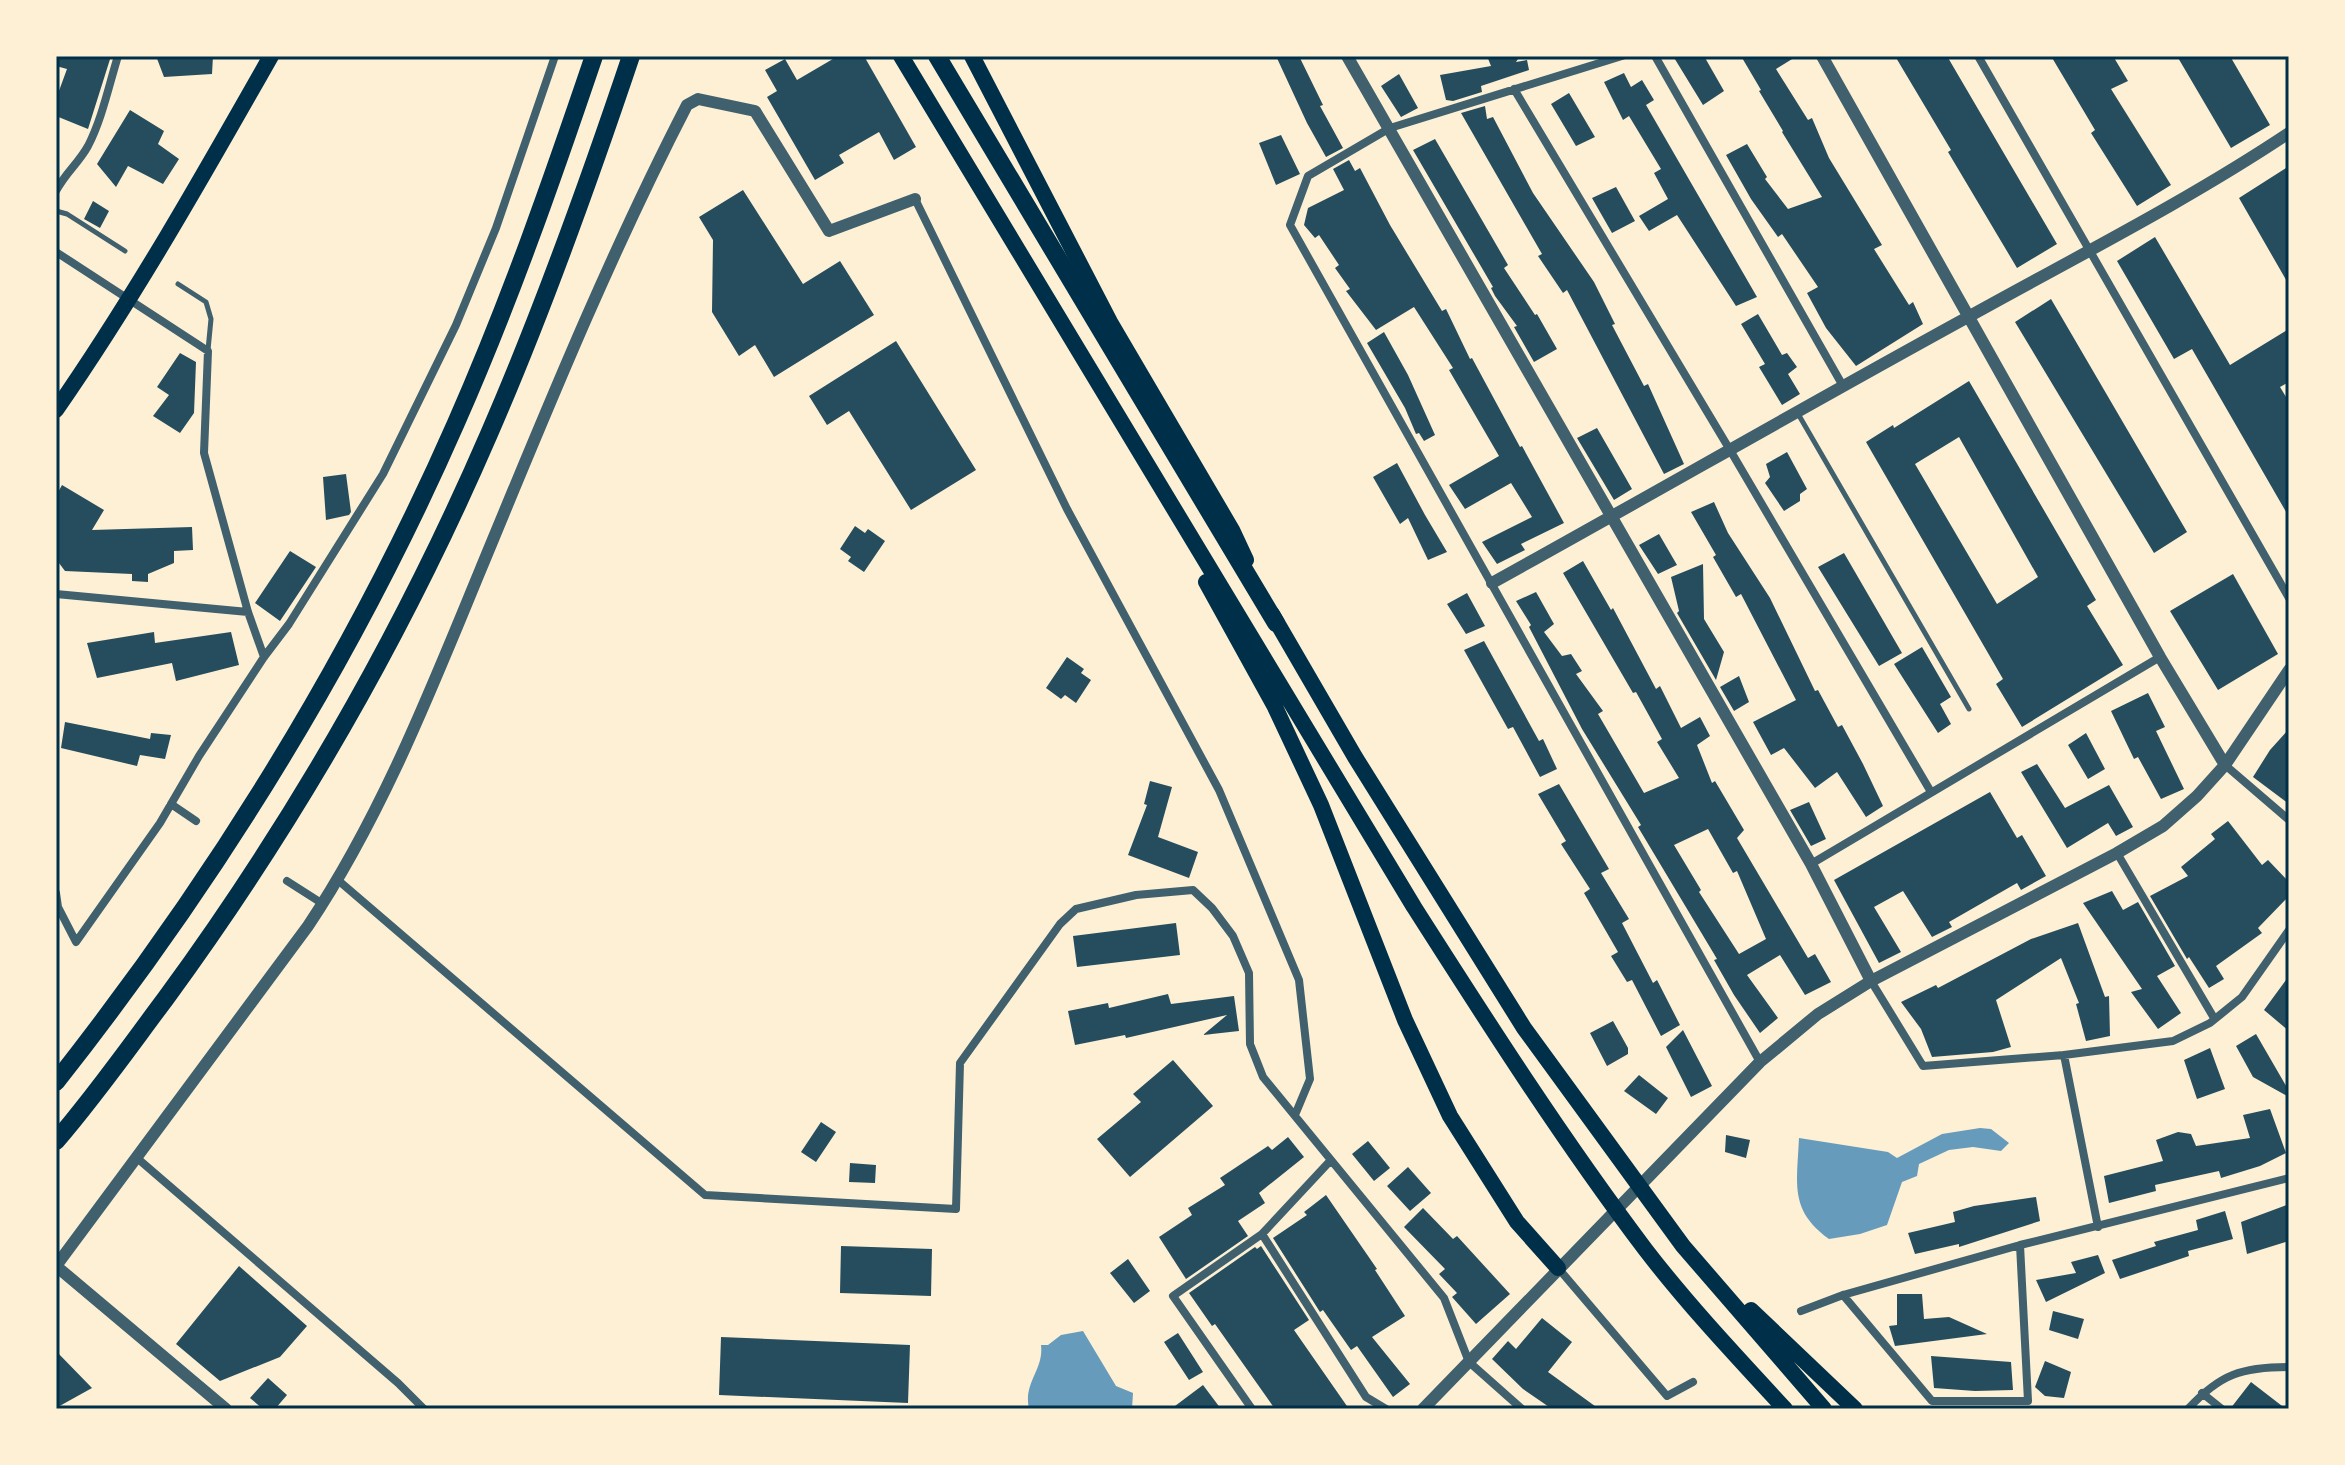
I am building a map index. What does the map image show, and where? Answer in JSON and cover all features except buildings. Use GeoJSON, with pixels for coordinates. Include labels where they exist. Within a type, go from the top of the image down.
{"type":"FeatureCollection","features":[{"type":"Feature","properties":{"kind":"highway"},"geometry":{"type":"LineString","coordinates":[[56,1082],[208,877],[265,787],[362,616],[456,424],[530,242],[594,56]]}},
{"type":"Feature","properties":{"kind":"highway"},"geometry":{"type":"LineString","coordinates":[[60,1136],[130,1046],[239,895],[295,807],[394,632],[488,436],[529,339],[631,56]]}},
{"type":"Feature","properties":{"kind":"highway"},"geometry":{"type":"LineString","coordinates":[[937,56],[1276,623]]}},
{"type":"Feature","properties":{"kind":"main road"},"geometry":{"type":"LineString","coordinates":[[56,410],[129,299],[205,174],[271,56]]}},
{"type":"Feature","properties":{"kind":"main road"},"geometry":{"type":"LineString","coordinates":[[901,56],[1414,907],[1502,1046],[1647,1251],[1785,1409]]}},
{"type":"Feature","properties":{"kind":"main road"},"geometry":{"type":"LineString","coordinates":[[972,56],[1110,322],[1232,530],[1276,623],[1445,904],[1524,1028],[1614,1155],[1683,1246],[1824,1409]]}},
{"type":"Feature","properties":{"kind":"main road"},"geometry":{"type":"LineString","coordinates":[[1048,299],[1100,399],[1275,707],[1321,805],[1405,1020],[1450,1116],[1517,1222],[1558,1268]]}},
{"type":"Feature","properties":{"kind":"main road"},"geometry":{"type":"LineString","coordinates":[[1683,1246],[1855,1409]]}},
{"type":"Feature","properties":{"kind":"main road"},"geometry":{"type":"LineString","coordinates":[[1731,1350],[1772,1409]]}},
{"type":"Feature","properties":{"kind":"street"},"geometry":{"type":"LineString","coordinates":[[56,191],[66,172],[79,162],[90,142],[118,56]]}},
{"type":"Feature","properties":{"kind":"street"},"geometry":{"type":"LineString","coordinates":[[56,893],[58,907],[76,942],[171,804],[383,474],[456,325],[496,228],[555,56]]}},
{"type":"Feature","properties":{"kind":"street"},"geometry":{"type":"LineString","coordinates":[[1347,56],[1811,864],[1871,981],[1923,1066],[2064,1055],[2173,1041],[2210,1023],[2242,997],[2289,930]]}},
{"type":"Feature","properties":{"kind":"street"},"geometry":{"type":"LineString","coordinates":[[1622,56],[1390,128],[1308,176],[1290,225],[1760,1062]]}},
{"type":"Feature","properties":{"kind":"street"},"geometry":{"type":"LineString","coordinates":[[1655,56],[1843,386]]}},
{"type":"Feature","properties":{"kind":"street"},"geometry":{"type":"LineString","coordinates":[[1822,56],[2160,657],[2225,765],[2289,820]]}},
{"type":"Feature","properties":{"kind":"street"},"geometry":{"type":"LineString","coordinates":[[1978,56],[2289,598]]}},
{"type":"Feature","properties":{"kind":"street"},"geometry":{"type":"LineString","coordinates":[[1514,89],[1931,792]]}},
{"type":"Feature","properties":{"kind":"street"},"geometry":{"type":"LineString","coordinates":[[226,1409],[56,1266],[339,881],[433,684],[580,330],[687,105],[698,99],[755,111],[829,231],[915,199],[1067,509],[1219,790],[1299,980],[1310,1079],[1295,1115]]}},
{"type":"Feature","properties":{"kind":"street"},"geometry":{"type":"LineString","coordinates":[[1492,583],[2089,251],[2289,133]]}},
{"type":"Feature","properties":{"kind":"street"},"geometry":{"type":"LineString","coordinates":[[56,252],[208,351],[204,453],[248,612],[264,657]]}},
{"type":"Feature","properties":{"kind":"street"},"geometry":{"type":"LineString","coordinates":[[56,594],[248,612]]}},
{"type":"Feature","properties":{"kind":"street"},"geometry":{"type":"LineString","coordinates":[[1811,864],[2160,657]]}},
{"type":"Feature","properties":{"kind":"street"},"geometry":{"type":"LineString","coordinates":[[1423,1409],[1760,1062],[1818,1014],[1871,981],[2163,826],[2197,796],[2225,765],[2289,670]]}},
{"type":"Feature","properties":{"kind":"street"},"geometry":{"type":"LineString","coordinates":[[171,804],[196,821]]}},
{"type":"Feature","properties":{"kind":"street"},"geometry":{"type":"LineString","coordinates":[[2117,853],[2214,1018]]}},
{"type":"Feature","properties":{"kind":"street"},"geometry":{"type":"LineString","coordinates":[[287,881],[323,904]]}},
{"type":"Feature","properties":{"kind":"street"},"geometry":{"type":"LineString","coordinates":[[339,881],[705,1195],[956,1209],[960,1063],[1060,924],[1076,909],[1136,895],[1193,890],[1212,908],[1233,936],[1249,973],[1250,1044],[1263,1077],[1444,1298],[1469,1362],[1522,1409]]}},
{"type":"Feature","properties":{"kind":"street"},"geometry":{"type":"LineString","coordinates":[[2064,1055],[2098,1227]]}},
{"type":"Feature","properties":{"kind":"street"},"geometry":{"type":"LineString","coordinates":[[137,1158],[398,1383],[424,1409]]}},
{"type":"Feature","properties":{"kind":"street"},"geometry":{"type":"LineString","coordinates":[[1252,1409],[1173,1296],[1262,1234],[1331,1160]]}},
{"type":"Feature","properties":{"kind":"street"},"geometry":{"type":"LineString","coordinates":[[1801,1311],[1843,1295],[2020,1245],[2289,1178]]}},
{"type":"Feature","properties":{"kind":"street"},"geometry":{"type":"LineString","coordinates":[[1262,1234],[1366,1397],[1386,1409]]}},
{"type":"Feature","properties":{"kind":"street"},"geometry":{"type":"LineString","coordinates":[[1843,1295],[1932,1401],[2028,1401],[2020,1245]]}},
{"type":"Feature","properties":{"kind":"street"},"geometry":{"type":"LineString","coordinates":[[1558,1268],[1667,1396],[1693,1382]]}},
{"type":"Feature","properties":{"kind":"street"},"geometry":{"type":"LineString","coordinates":[[2188,1409],[2224,1376],[2267,1367],[2289,1367]]}},
{"type":"Feature","properties":{"kind":"street"},"geometry":{"type":"LineString","coordinates":[[2202,1393],[2222,1409]]}},
{"type":"Feature","properties":{"kind":"lane"},"geometry":{"type":"LineString","coordinates":[[56,211],[67,214],[125,251]]}},
{"type":"Feature","properties":{"kind":"lane"},"geometry":{"type":"LineString","coordinates":[[178,284],[206,302],[211,319],[208,351]]}},
{"type":"Feature","properties":{"kind":"lane"},"geometry":{"type":"LineString","coordinates":[[1797,411],[1969,709]]}},
{"type":"Feature","properties":{"kind":"water"},"geometry":{"type":"Polygon","coordinates":[[[1991,1129],[2009,1143],[2001,1151],[1973,1147],[1949,1150],[1919,1164],[1917,1176],[1902,1182],[1887,1225],[1860,1234],[1829,1239],[1816,1228],[1801,1206],[1797,1183],[1799,1138],[1888,1152],[1897,1158],[1942,1134],[1991,1129]]]}},
{"type":"Feature","properties":{"kind":"water"},"geometry":{"type":"Polygon","coordinates":[[[1083,1331],[1116,1386],[1133,1393],[1132,1409],[1029,1409],[1029,1391],[1040,1362],[1041,1345],[1048,1345],[1061,1335],[1083,1331]]]}}]}
